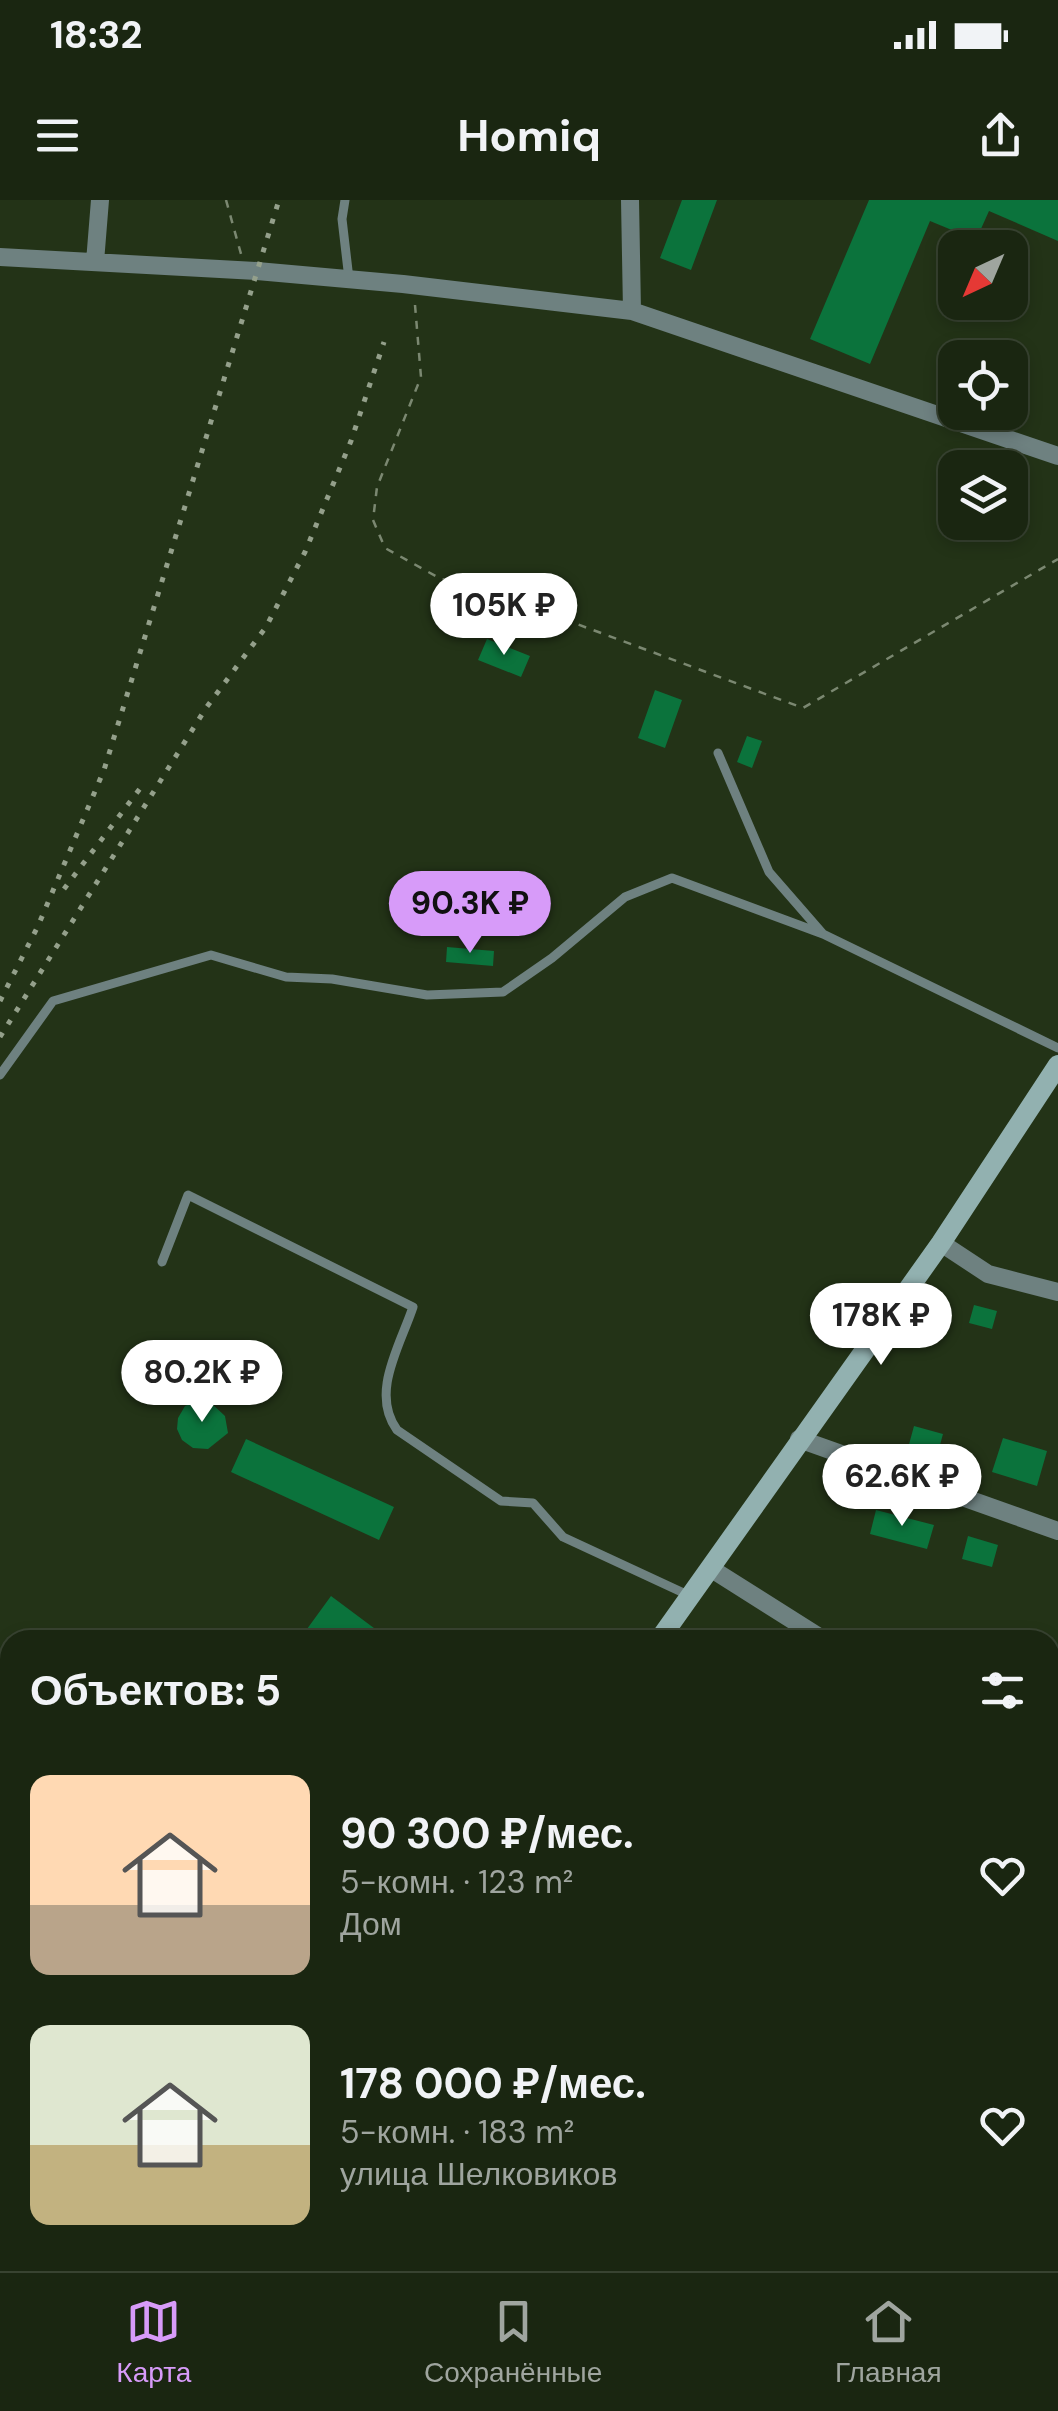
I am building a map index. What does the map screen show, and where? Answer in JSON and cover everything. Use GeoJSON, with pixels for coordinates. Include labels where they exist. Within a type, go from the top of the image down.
{"type":"FeatureCollection","features":[{"type":"Feature","properties":{"kind":"street"},"geometry":{"type":"LineString","coordinates":[[95,262],[100,200]]}},
{"type":"Feature","properties":{"kind":"street"},"geometry":{"type":"LineString","coordinates":[[630,200],[632,311]]}},
{"type":"Feature","properties":{"kind":"street"},"geometry":{"type":"LineString","coordinates":[[0,256],[350,279],[632,311],[1058,456]]}},
{"type":"Feature","properties":{"kind":"street"},"geometry":{"type":"LineString","coordinates":[[666,1630],[942,1242],[1058,1065]]}},
{"type":"Feature","properties":{"kind":"street"},"geometry":{"type":"LineString","coordinates":[[942,1242],[988,1274],[1058,1292]]}},
{"type":"Feature","properties":{"kind":"street"},"geometry":{"type":"LineString","coordinates":[[799,1439],[1058,1532]]}},
{"type":"Feature","properties":{"kind":"street"},"geometry":{"type":"LineString","coordinates":[[710,1568],[808,1630]]}},
{"type":"Feature","properties":{"kind":"lane"},"geometry":{"type":"LineString","coordinates":[[346,200],[342,219],[350,279]]}},
{"type":"Feature","properties":{"kind":"lane"},"geometry":{"type":"LineString","coordinates":[[718,752],[769,872],[823,934]]}},
{"type":"Feature","properties":{"kind":"lane"},"geometry":{"type":"LineString","coordinates":[[0,1075],[53,1001],[211,955],[286,977],[332,979],[426,994],[503,992],[552,958],[625,897],[672,878],[823,934],[1058,1048]]}},
{"type":"Feature","properties":{"kind":"lane"},"geometry":{"type":"LineString","coordinates":[[162,1262],[188,1194],[413,1307],[384,1392],[386,1414],[397,1430],[501,1501],[533,1503],[563,1537],[690,1596]]}},
{"type":"Feature","properties":{"kind":"path"},"geometry":{"type":"LineString","coordinates":[[226,200],[245,270]]}},
{"type":"Feature","properties":{"kind":"path"},"geometry":{"type":"LineString","coordinates":[[412,285],[420,377],[377,487],[373,520],[385,548],[441,580],[461,581],[803,708],[1058,559]]}},
{"type":"Feature","properties":{"kind":"building"},"geometry":{"type":"Polygon","coordinates":[[[682,200],[717,200],[691,270],[660,258],[682,200]]]}},
{"type":"Feature","properties":{"kind":"building"},"geometry":{"type":"Polygon","coordinates":[[[869,200],[1058,200],[1058,241],[989,211],[980,230],[952,230],[930,221],[870,364],[810,339],[869,200]]]}},
{"type":"Feature","properties":{"kind":"building"},"geometry":{"type":"Polygon","coordinates":[[[487,639],[530,656],[521,677],[478,660],[487,639]]]}},
{"type":"Feature","properties":{"kind":"building"},"geometry":{"type":"Polygon","coordinates":[[[655,690],[682,700],[665,748],[638,738],[655,690]]]}},
{"type":"Feature","properties":{"kind":"building"},"geometry":{"type":"Polygon","coordinates":[[[747,736],[762,741],[752,768],[737,762],[747,736]]]}},
{"type":"Feature","properties":{"kind":"building"},"geometry":{"type":"Polygon","coordinates":[[[447,947],[494,951],[493,966],[446,962],[447,947]]]}},
{"type":"Feature","properties":{"kind":"building"},"geometry":{"type":"Polygon","coordinates":[[[974,1305],[997,1311],[992,1329],[969,1323],[974,1305]]]}},
{"type":"Feature","properties":{"kind":"building"},"geometry":{"type":"Polygon","coordinates":[[[209,1401],[225,1416],[228,1433],[208,1449],[193,1448],[182,1440],[177,1429],[185,1406],[209,1401]]]}},
{"type":"Feature","properties":{"kind":"building"},"geometry":{"type":"Polygon","coordinates":[[[914,1426],[943,1434],[937,1456],[908,1448],[914,1426]]]}},
{"type":"Feature","properties":{"kind":"building"},"geometry":{"type":"Polygon","coordinates":[[[1003,1438],[1047,1451],[1037,1486],[992,1472],[1003,1438]]]}},
{"type":"Feature","properties":{"kind":"building"},"geometry":{"type":"Polygon","coordinates":[[[246,1439],[394,1507],[379,1540],[231,1472],[246,1439]]]}},
{"type":"Feature","properties":{"kind":"building"},"geometry":{"type":"Polygon","coordinates":[[[876,1510],[934,1525],[927,1549],[870,1534],[876,1510]]]}},
{"type":"Feature","properties":{"kind":"building"},"geometry":{"type":"Polygon","coordinates":[[[968,1536],[998,1545],[992,1567],[962,1559],[968,1536]]]}},
{"type":"Feature","properties":{"kind":"building"},"geometry":{"type":"Polygon","coordinates":[[[331,1596],[377,1630],[306,1630],[331,1596]]]}},
{"type":"Feature","properties":{"kind":"railway"},"geometry":{"type":"LineString","coordinates":[[0,1001],[38,926],[104,770],[279,200]]}},
{"type":"Feature","properties":{"kind":"railway"},"geometry":{"type":"LineString","coordinates":[[0,1037],[206,708],[266,627],[305,552],[351,441],[384,342]]}},
{"type":"Feature","properties":{"kind":"railway"},"geometry":{"type":"LineString","coordinates":[[64,889],[142,786]]}}]}
